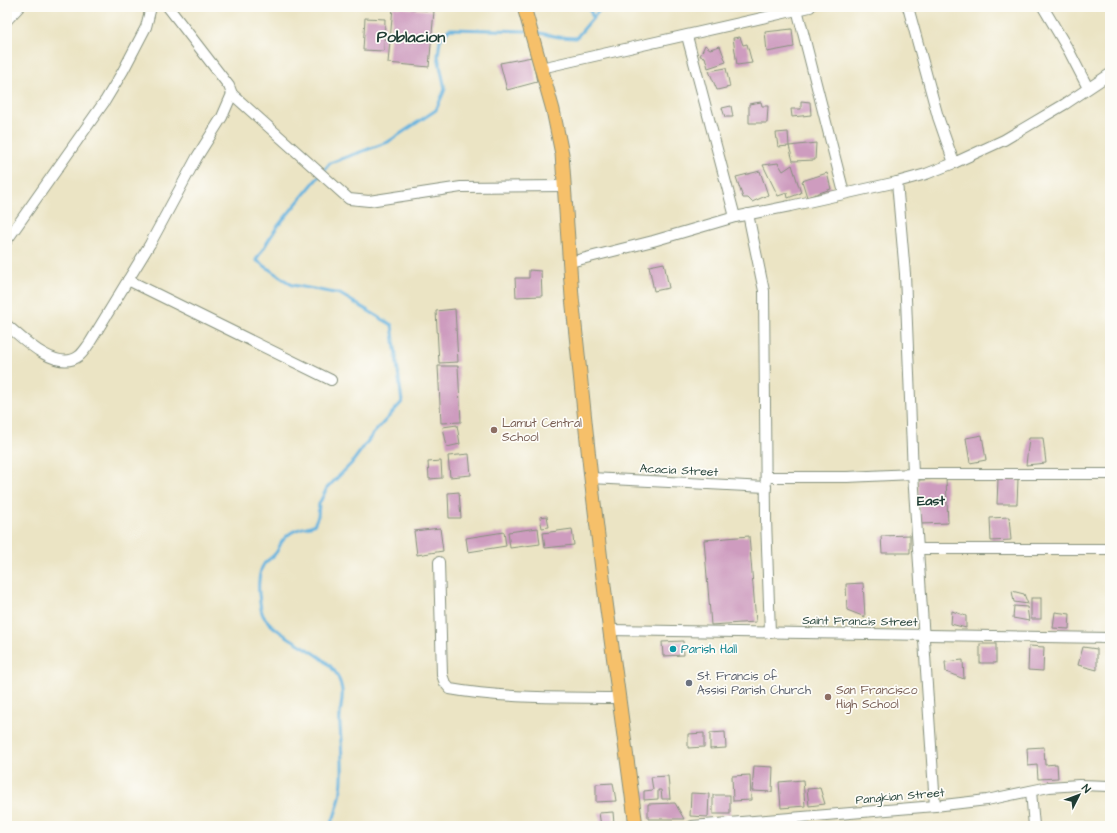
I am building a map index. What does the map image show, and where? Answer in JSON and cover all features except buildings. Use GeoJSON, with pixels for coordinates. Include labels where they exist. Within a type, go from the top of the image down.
{"type":"FeatureCollection","features":[{"type":"Feature","properties":{"kind":"main road"},"geometry":{"type":"LineString","coordinates":[[524,10],[553,110],[562,154],[572,297],[591,478],[636,826]]}},
{"type":"Feature","properties":{"kind":"street"},"geometry":{"type":"LineString","coordinates":[[7,20],[19,7]]}},
{"type":"Feature","properties":{"kind":"street"},"geometry":{"type":"LineString","coordinates":[[7,240],[105,101],[123,71],[146,27],[151,7]]}},
{"type":"Feature","properties":{"kind":"street"},"geometry":{"type":"LineString","coordinates":[[168,7],[222,76],[232,94],[349,199],[369,201],[461,187],[564,186]]}},
{"type":"Feature","properties":{"kind":"street"},"geometry":{"type":"LineString","coordinates":[[540,64],[687,36],[810,7]]}},
{"type":"Feature","properties":{"kind":"street"},"geometry":{"type":"LineString","coordinates":[[908,7],[938,117],[954,163]]}},
{"type":"Feature","properties":{"kind":"street"},"geometry":{"type":"LineString","coordinates":[[1044,7],[1088,88]]}},
{"type":"Feature","properties":{"kind":"street"},"geometry":{"type":"LineString","coordinates":[[797,9],[844,193]]}},
{"type":"Feature","properties":{"kind":"street"},"geometry":{"type":"LineString","coordinates":[[687,36],[735,217]]}},
{"type":"Feature","properties":{"kind":"street"},"geometry":{"type":"LineString","coordinates":[[570,262],[652,241],[735,217],[897,182],[926,174],[954,163],[1022,130],[1110,74]]}},
{"type":"Feature","properties":{"kind":"street"},"geometry":{"type":"LineString","coordinates":[[7,325],[37,350],[56,359],[65,361],[79,356],[89,344],[150,244],[197,157],[222,117],[232,94]]}},
{"type":"Feature","properties":{"kind":"street"},"geometry":{"type":"LineString","coordinates":[[897,182],[905,274],[913,474],[935,806]]}},
{"type":"Feature","properties":{"kind":"street"},"geometry":{"type":"LineString","coordinates":[[748,214],[764,291],[766,482],[770,633]]}},
{"type":"Feature","properties":{"kind":"street"},"geometry":{"type":"LineString","coordinates":[[128,280],[331,380]]}},
{"type":"Feature","properties":{"kind":"street","name":"Acacia Street"},"geometry":{"type":"LineString","coordinates":[[591,478],[766,482],[913,474],[1110,474]]}},
{"type":"Feature","properties":{"kind":"street"},"geometry":{"type":"LineString","coordinates":[[919,549],[1110,549]]}},
{"type":"Feature","properties":{"kind":"street"},"geometry":{"type":"LineString","coordinates":[[439,562],[442,675],[450,689],[464,692],[524,696],[619,698]]}},
{"type":"Feature","properties":{"kind":"street","name":"Saint Francis Street"},"geometry":{"type":"LineString","coordinates":[[610,630],[1110,638]]}},
{"type":"Feature","properties":{"kind":"street","name":"Pangkian Street"},"geometry":{"type":"LineString","coordinates":[[692,826],[935,806],[987,800],[1049,788],[1079,785],[1110,786]]}},
{"type":"Feature","properties":{"kind":"street"},"geometry":{"type":"LineString","coordinates":[[1031,791],[1034,826]]}},
{"type":"Feature","properties":{"kind":"waterway"},"geometry":{"type":"LineString","coordinates":[[535,32],[559,37],[576,38],[593,18],[589,7]]}},
{"type":"Feature","properties":{"kind":"waterway"},"geometry":{"type":"LineString","coordinates":[[593,18],[602,7]]}},
{"type":"Feature","properties":{"kind":"waterway"},"geometry":{"type":"LineString","coordinates":[[330,826],[339,801],[341,789],[342,764],[340,718],[342,689],[337,675],[331,666],[312,652],[281,633],[264,617],[260,603],[259,578],[264,564],[276,553],[287,535],[314,525],[318,516],[319,504],[327,488],[351,464],[373,434],[402,402],[392,325],[340,294],[292,285],[256,260],[277,227],[330,163],[388,142],[436,110],[445,89],[438,56],[440,40],[449,29],[526,31]]}},
{"type":"Feature","properties":{"kind":"place","name":"Lamut Central School"},"geometry":{"type":"Point","coordinates":[494,430]}},
{"type":"Feature","properties":{"kind":"place","name":"Parish Hall"},"geometry":{"type":"Point","coordinates":[673,649]}},
{"type":"Feature","properties":{"kind":"place","name":"St. Francis of Assisi Parish Church"},"geometry":{"type":"Point","coordinates":[689,683]}},
{"type":"Feature","properties":{"kind":"place","name":"San Francisco High School"},"geometry":{"type":"Point","coordinates":[828,697]}},
{"type":"Feature","properties":{"kind":"district","name":"Poblacion"},"geometry":{"type":"Point","coordinates":[411,36]}},
{"type":"Feature","properties":{"kind":"district","name":"East"},"geometry":{"type":"Point","coordinates":[931,500]}}]}
